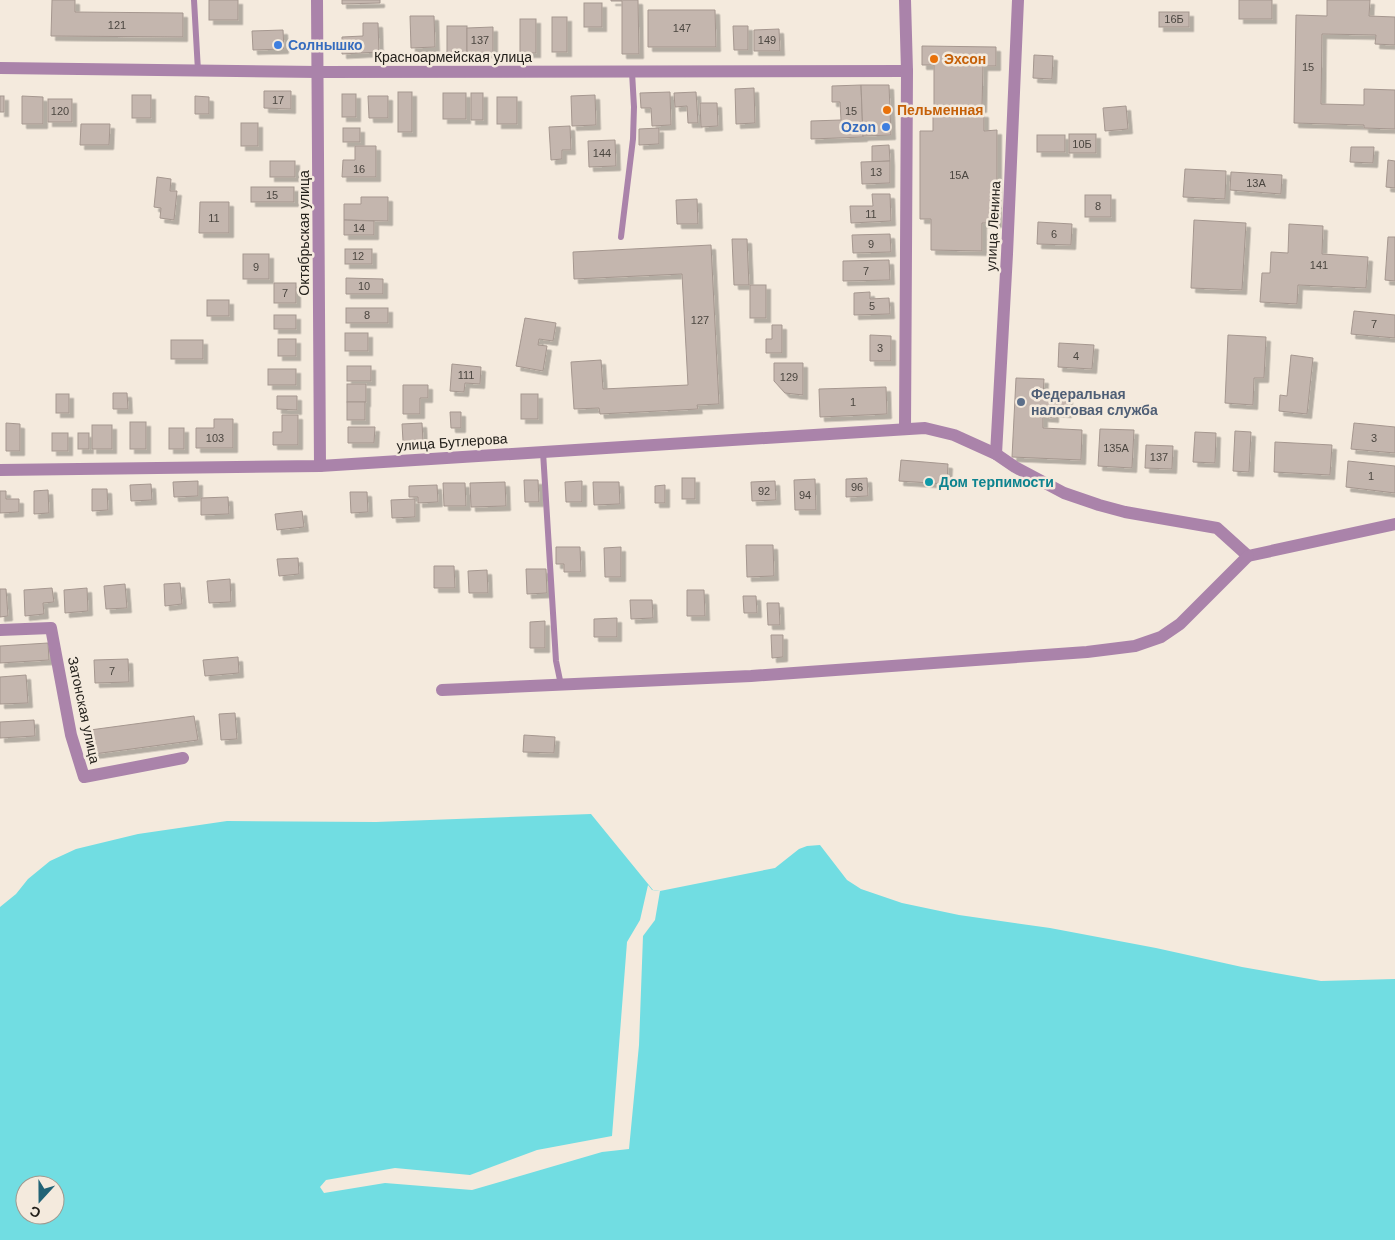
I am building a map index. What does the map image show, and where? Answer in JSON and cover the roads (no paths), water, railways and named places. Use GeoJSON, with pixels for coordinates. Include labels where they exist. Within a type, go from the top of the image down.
{"type":"FeatureCollection","features":[{"type":"Feature","properties":{"kind":"street","name":"Октябрьская улица"},"geometry":{"type":"LineString","coordinates":[[317,0],[320,466]]}},
{"type":"Feature","properties":{"kind":"street"},"geometry":{"type":"LineString","coordinates":[[905,0],[907,71],[905,429]]}},
{"type":"Feature","properties":{"kind":"street","name":"улица Ленина"},"geometry":{"type":"LineString","coordinates":[[996,454],[1018,0]]}},
{"type":"Feature","properties":{"kind":"street","name":"Красноармейская улица"},"geometry":{"type":"LineString","coordinates":[[0,68],[198,72],[907,71]]}},
{"type":"Feature","properties":{"kind":"street","name":"улица Бутлерова"},"geometry":{"type":"LineString","coordinates":[[0,470],[320,466],[925,428],[954,434],[996,454],[1038,480],[1064,493],[1099,505],[1126,512],[1217,528],[1248,556]]}},
{"type":"Feature","properties":{"kind":"street"},"geometry":{"type":"LineString","coordinates":[[442,690],[751,676],[1086,652],[1135,646],[1161,637],[1180,624],[1248,556],[1395,524]]}},
{"type":"Feature","properties":{"kind":"street","name":"Затонская улица"},"geometry":{"type":"LineString","coordinates":[[0,630],[51,628],[71,735],[84,777],[183,758]]}},
{"type":"Feature","properties":{"kind":"lane"},"geometry":{"type":"LineString","coordinates":[[194,0],[198,72]]}},
{"type":"Feature","properties":{"kind":"lane"},"geometry":{"type":"LineString","coordinates":[[622,237],[633,139],[632,72]]}},
{"type":"Feature","properties":{"kind":"lane"},"geometry":{"type":"LineString","coordinates":[[543,452],[556,660],[561,685]]}},
{"type":"Feature","properties":{"kind":"water"},"geometry":{"type":"Polygon","coordinates":[[[591,814],[653,890],[660,891],[775,868],[799,849],[820,845],[847,880],[861,889],[902,903],[959,915],[1050,928],[1321,981],[1395,979],[1395,1240],[0,1240],[0,907],[16,894],[28,879],[50,861],[76,849],[138,834],[227,821],[376,822],[591,814]]]}},
{"type":"Feature","properties":{"kind":"place","name":"Солнышко"},"geometry":{"type":"Point","coordinates":[278,45]}},
{"type":"Feature","properties":{"kind":"place","name":"Эхсон"},"geometry":{"type":"Point","coordinates":[934,59]}},
{"type":"Feature","properties":{"kind":"place","name":"Пельменная"},"geometry":{"type":"Point","coordinates":[887,110]}},
{"type":"Feature","properties":{"kind":"place","name":"Ozon"},"geometry":{"type":"Point","coordinates":[886,127]}},
{"type":"Feature","properties":{"kind":"place","name":"Федеральная налоговая служба"},"geometry":{"type":"Point","coordinates":[1021,402]}},
{"type":"Feature","properties":{"kind":"place","name":"Дом терпимости"},"geometry":{"type":"Point","coordinates":[929,482]}}]}
